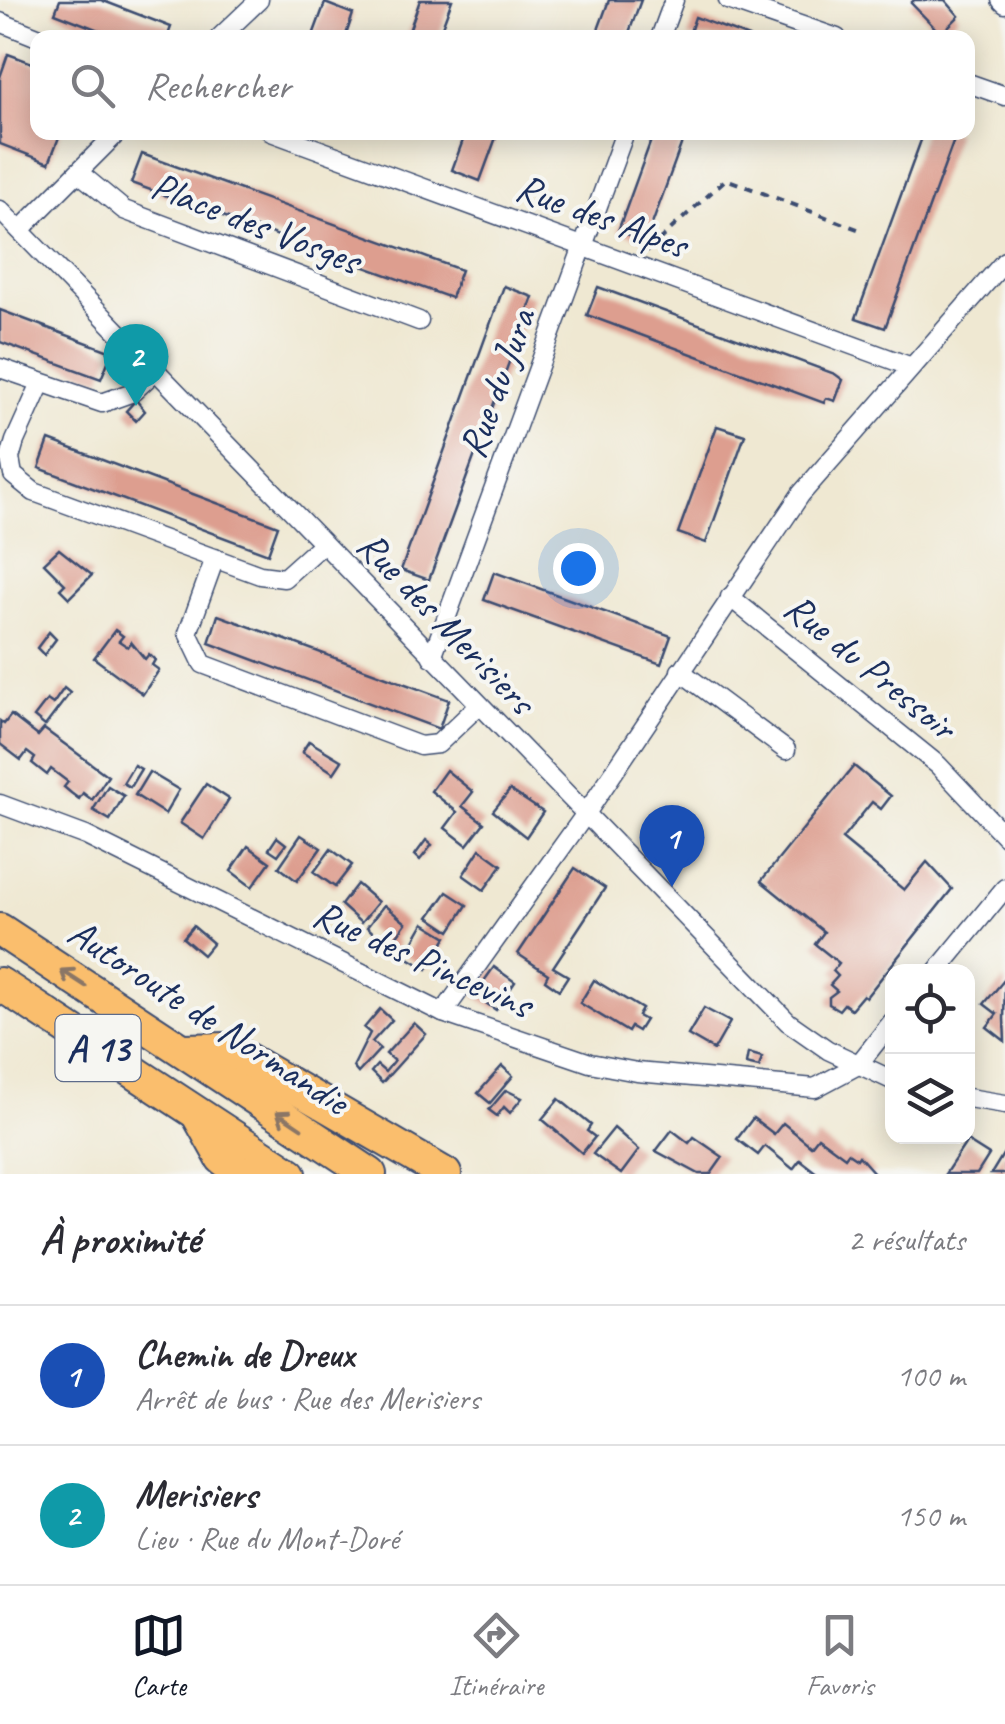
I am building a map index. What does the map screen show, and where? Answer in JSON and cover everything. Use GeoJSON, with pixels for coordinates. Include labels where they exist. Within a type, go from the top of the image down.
{"type":"FeatureCollection","features":[{"type":"Feature","properties":{"kind":"highway","name":"Autoroute de Normandie"},"geometry":{"type":"LineString","coordinates":[[0,930],[370,1174]]}},
{"type":"Feature","properties":{"kind":"highway","name":"A 13"},"geometry":{"type":"LineString","coordinates":[[0,984],[290,1174]]}},
{"type":"Feature","properties":{"kind":"highway"},"geometry":{"type":"LineString","coordinates":[[184,1050],[229,1049],[445,1174]]}},
{"type":"Feature","properties":{"kind":"highway"},"geometry":{"type":"LineString","coordinates":[[196,1111],[222,1158],[243,1174]]}},
{"type":"Feature","properties":{"kind":"street"},"geometry":{"type":"LineString","coordinates":[[227,30],[260,0]]}},
{"type":"Feature","properties":{"kind":"street"},"geometry":{"type":"LineString","coordinates":[[663,30],[674,0]]}},
{"type":"Feature","properties":{"kind":"street"},"geometry":{"type":"LineString","coordinates":[[728,0],[814,30]]}},
{"type":"Feature","properties":{"kind":"street"},"geometry":{"type":"LineString","coordinates":[[0,22],[30,34]]}},
{"type":"Feature","properties":{"kind":"street"},"geometry":{"type":"LineString","coordinates":[[975,85],[1005,96]]}},
{"type":"Feature","properties":{"kind":"street"},"geometry":{"type":"LineString","coordinates":[[20,230],[110,140]]}},
{"type":"Feature","properties":{"kind":"street","name":"Rue des Alpes"},"geometry":{"type":"LineString","coordinates":[[293,140],[909,366]]}},
{"type":"Feature","properties":{"kind":"street","name":"Rue du Jura"},"geometry":{"type":"LineString","coordinates":[[432,657],[622,140]]}},
{"type":"Feature","properties":{"kind":"street","name":"Place des Vosges"},"geometry":{"type":"LineString","coordinates":[[78,172],[124,210],[419,321]]}},
{"type":"Feature","properties":{"kind":"street","name":"Rue des Merisiers"},"geometry":{"type":"LineString","coordinates":[[0,210],[788,1022],[858,1065]]}},
{"type":"Feature","properties":{"kind":"street"},"geometry":{"type":"LineString","coordinates":[[443,1014],[587,812],[801,494],[909,366],[1005,261]]}},
{"type":"Feature","properties":{"kind":"street"},"geometry":{"type":"LineString","coordinates":[[0,368],[102,403],[133,392],[158,369]]}},
{"type":"Feature","properties":{"kind":"street"},"geometry":{"type":"LineString","coordinates":[[40,383],[10,458],[13,475],[21,484],[215,558],[284,578],[322,544]]}},
{"type":"Feature","properties":{"kind":"street"},"geometry":{"type":"LineString","coordinates":[[215,558],[188,633],[203,664],[420,746],[438,744],[479,706]]}},
{"type":"Feature","properties":{"kind":"street","name":"Rue du Pressoir"},"geometry":{"type":"LineString","coordinates":[[730,597],[938,764],[1005,836]]}},
{"type":"Feature","properties":{"kind":"street"},"geometry":{"type":"LineString","coordinates":[[680,671],[786,750]]}},
{"type":"Feature","properties":{"kind":"street","name":"Rue des Pincevins"},"geometry":{"type":"LineString","coordinates":[[0,804],[86,836],[443,1014],[574,1058],[637,1072],[814,1088],[858,1065]]}},
{"type":"Feature","properties":{"kind":"street"},"geometry":{"type":"LineString","coordinates":[[943,964],[1005,888]]}},
{"type":"Feature","properties":{"kind":"street"},"geometry":{"type":"LineString","coordinates":[[885,1031],[858,1065],[885,1077]]}},
{"type":"Feature","properties":{"kind":"street"},"geometry":{"type":"LineString","coordinates":[[975,1099],[1005,1104]]}},
{"type":"Feature","properties":{"kind":"path"},"geometry":{"type":"LineString","coordinates":[[633,264],[726,179],[860,230]]}},
{"type":"Feature","properties":{"kind":"building"},"geometry":{"type":"Polygon","coordinates":[[[60,0],[101,0],[171,27],[99,30],[55,13],[60,0]]]}},
{"type":"Feature","properties":{"kind":"building"},"geometry":{"type":"Polygon","coordinates":[[[420,0],[452,0],[441,30],[409,30],[420,0]]]}},
{"type":"Feature","properties":{"kind":"building"},"geometry":{"type":"Polygon","coordinates":[[[609,0],[641,0],[630,30],[598,30],[609,0]]]}},
{"type":"Feature","properties":{"kind":"building"},"geometry":{"type":"Polygon","coordinates":[[[945,0],[959,16],[945,30],[937,30],[911,3],[945,0]]]}},
{"type":"Feature","properties":{"kind":"building"},"geometry":{"type":"Polygon","coordinates":[[[325,3],[353,14],[348,30],[315,30],[325,3]]]}},
{"type":"Feature","properties":{"kind":"building"},"geometry":{"type":"Polygon","coordinates":[[[695,17],[730,30],[691,30],[695,17]]]}},
{"type":"Feature","properties":{"kind":"building"},"geometry":{"type":"Polygon","coordinates":[[[8,54],[30,62],[30,140],[58,140],[49,163],[0,144],[0,77],[8,54]]]}},
{"type":"Feature","properties":{"kind":"building"},"geometry":{"type":"Polygon","coordinates":[[[463,140],[495,140],[480,181],[452,170],[463,140]]]}},
{"type":"Feature","properties":{"kind":"building"},"geometry":{"type":"Polygon","coordinates":[[[651,140],[683,140],[646,241],[618,231],[651,140]]]}},
{"type":"Feature","properties":{"kind":"building"},"geometry":{"type":"Polygon","coordinates":[[[921,140],[954,140],[885,328],[856,318],[921,140]]]}},
{"type":"Feature","properties":{"kind":"building"},"geometry":{"type":"Polygon","coordinates":[[[142,154],[461,270],[451,298],[131,183],[142,154]]]}},
{"type":"Feature","properties":{"kind":"building"},"geometry":{"type":"Polygon","coordinates":[[[504,286],[533,297],[429,580],[401,570],[504,286]]]}},
{"type":"Feature","properties":{"kind":"building"},"geometry":{"type":"Polygon","coordinates":[[[598,287],[835,374],[843,380],[835,401],[826,398],[824,403],[587,315],[598,287]]]}},
{"type":"Feature","properties":{"kind":"building"},"geometry":{"type":"Polygon","coordinates":[[[0,310],[112,352],[101,379],[0,342],[0,310]]]}},
{"type":"Feature","properties":{"kind":"building"},"geometry":{"type":"Polygon","coordinates":[[[136,400],[145,411],[136,421],[126,411],[136,400]]]}},
{"type":"Feature","properties":{"kind":"building"},"geometry":{"type":"Polygon","coordinates":[[[717,426],[745,435],[706,543],[678,533],[717,426]]]}},
{"type":"Feature","properties":{"kind":"building"},"geometry":{"type":"Polygon","coordinates":[[[49,440],[278,526],[268,554],[39,468],[49,440]]]}},
{"type":"Feature","properties":{"kind":"building"},"geometry":{"type":"Polygon","coordinates":[[[59,549],[92,575],[69,598],[60,589],[65,584],[44,563],[59,549]]]}},
{"type":"Feature","properties":{"kind":"building"},"geometry":{"type":"Polygon","coordinates":[[[494,572],[671,636],[661,664],[484,600],[494,572]]]}},
{"type":"Feature","properties":{"kind":"building"},"geometry":{"type":"Polygon","coordinates":[[[218,615],[449,700],[439,729],[209,643],[218,615]]]}},
{"type":"Feature","properties":{"kind":"building"},"geometry":{"type":"Polygon","coordinates":[[[115,630],[123,636],[119,641],[128,647],[131,642],[145,659],[149,654],[155,660],[152,665],[159,670],[143,694],[94,658],[115,630]]]}},
{"type":"Feature","properties":{"kind":"building"},"geometry":{"type":"Polygon","coordinates":[[[49,632],[56,639],[44,655],[37,648],[49,632]]]}},
{"type":"Feature","properties":{"kind":"building"},"geometry":{"type":"Polygon","coordinates":[[[64,688],[70,693],[45,726],[34,717],[47,700],[53,704],[64,688]]]}},
{"type":"Feature","properties":{"kind":"building"},"geometry":{"type":"Polygon","coordinates":[[[11,715],[38,736],[44,729],[108,776],[92,800],[83,793],[79,799],[64,787],[68,782],[51,769],[47,775],[32,763],[35,758],[27,752],[21,760],[0,744],[0,721],[4,724],[11,715]]]}},
{"type":"Feature","properties":{"kind":"building"},"geometry":{"type":"Polygon","coordinates":[[[309,741],[342,761],[334,773],[302,752],[309,741]]]}},
{"type":"Feature","properties":{"kind":"building"},"geometry":{"type":"Polygon","coordinates":[[[134,765],[141,769],[130,787],[123,783],[134,765]]]}},
{"type":"Feature","properties":{"kind":"building"},"geometry":{"type":"Polygon","coordinates":[[[854,766],[891,796],[881,809],[872,802],[842,839],[904,890],[927,862],[952,889],[892,964],[885,964],[885,973],[866,997],[863,995],[851,1009],[844,1004],[839,1010],[829,1004],[829,997],[837,991],[830,985],[838,976],[833,971],[839,963],[815,944],[824,932],[761,881],[854,766]]]}},
{"type":"Feature","properties":{"kind":"building"},"geometry":{"type":"Polygon","coordinates":[[[446,770],[473,792],[462,806],[484,823],[467,845],[445,828],[457,812],[431,791],[446,770]]]}},
{"type":"Feature","properties":{"kind":"building"},"geometry":{"type":"Polygon","coordinates":[[[149,772],[179,790],[165,814],[135,795],[149,772]]]}},
{"type":"Feature","properties":{"kind":"building"},"geometry":{"type":"Polygon","coordinates":[[[206,784],[229,799],[204,839],[180,823],[206,784]]]}},
{"type":"Feature","properties":{"kind":"building"},"geometry":{"type":"Polygon","coordinates":[[[108,786],[124,796],[110,820],[93,810],[108,786]]]}},
{"type":"Feature","properties":{"kind":"building"},"geometry":{"type":"Polygon","coordinates":[[[510,790],[543,812],[526,837],[493,811],[510,790]]]}},
{"type":"Feature","properties":{"kind":"building"},"geometry":{"type":"Polygon","coordinates":[[[301,835],[321,848],[297,881],[279,867],[301,835]]]}},
{"type":"Feature","properties":{"kind":"building"},"geometry":{"type":"Polygon","coordinates":[[[277,837],[286,844],[278,855],[269,849],[277,837]]]}},
{"type":"Feature","properties":{"kind":"building"},"geometry":{"type":"Polygon","coordinates":[[[426,840],[432,845],[420,860],[415,855],[426,840]]]}},
{"type":"Feature","properties":{"kind":"building"},"geometry":{"type":"Polygon","coordinates":[[[248,846],[270,862],[252,887],[231,871],[248,846]]]}},
{"type":"Feature","properties":{"kind":"building"},"geometry":{"type":"Polygon","coordinates":[[[331,849],[352,865],[335,887],[314,872],[331,849]]]}},
{"type":"Feature","properties":{"kind":"building"},"geometry":{"type":"Polygon","coordinates":[[[480,849],[502,865],[484,890],[463,875],[480,849]]]}},
{"type":"Feature","properties":{"kind":"building"},"geometry":{"type":"Polygon","coordinates":[[[575,868],[605,888],[553,967],[568,976],[559,990],[545,980],[548,974],[518,954],[575,868]]]}},
{"type":"Feature","properties":{"kind":"building"},"geometry":{"type":"Polygon","coordinates":[[[357,884],[378,902],[361,923],[341,905],[357,884]]]}},
{"type":"Feature","properties":{"kind":"building"},"geometry":{"type":"Polygon","coordinates":[[[447,892],[467,905],[450,931],[429,917],[447,892]]]}},
{"type":"Feature","properties":{"kind":"building"},"geometry":{"type":"Polygon","coordinates":[[[384,905],[406,923],[394,940],[398,943],[393,951],[367,927],[384,905]]]}},
{"type":"Feature","properties":{"kind":"building"},"geometry":{"type":"Polygon","coordinates":[[[424,923],[447,937],[427,969],[405,956],[424,923]]]}},
{"type":"Feature","properties":{"kind":"building"},"geometry":{"type":"Polygon","coordinates":[[[193,926],[213,943],[203,955],[183,938],[193,926]]]}},
{"type":"Feature","properties":{"kind":"building"},"geometry":{"type":"Polygon","coordinates":[[[494,967],[515,982],[496,1010],[474,995],[494,967]]]}},
{"type":"Feature","properties":{"kind":"building"},"geometry":{"type":"Polygon","coordinates":[[[1005,979],[1005,1041],[987,1027],[997,1014],[984,1004],[1005,979]]]}},
{"type":"Feature","properties":{"kind":"building"},"geometry":{"type":"Polygon","coordinates":[[[594,980],[642,1009],[638,1016],[645,1020],[638,1031],[631,1027],[628,1032],[580,1003],[594,980]]]}},
{"type":"Feature","properties":{"kind":"building"},"geometry":{"type":"Polygon","coordinates":[[[704,1008],[730,1022],[714,1050],[688,1035],[704,1008]]]}},
{"type":"Feature","properties":{"kind":"building"},"geometry":{"type":"Polygon","coordinates":[[[380,1009],[392,1020],[372,1042],[380,1049],[358,1073],[353,1067],[370,1033],[364,1028],[380,1009]]]}},
{"type":"Feature","properties":{"kind":"building"},"geometry":{"type":"Polygon","coordinates":[[[414,1023],[426,1034],[382,1083],[371,1072],[377,1065],[385,1072],[394,1061],[386,1054],[414,1023]]]}},
{"type":"Feature","properties":{"kind":"building"},"geometry":{"type":"Polygon","coordinates":[[[748,1053],[762,1057],[759,1067],[746,1064],[748,1053]]]}},
{"type":"Feature","properties":{"kind":"building"},"geometry":{"type":"Polygon","coordinates":[[[502,1066],[513,1076],[490,1103],[478,1093],[502,1066]]]}},
{"type":"Feature","properties":{"kind":"building"},"geometry":{"type":"Polygon","coordinates":[[[506,1090],[522,1098],[510,1113],[504,1107],[497,1116],[489,1110],[506,1090]]]}},
{"type":"Feature","properties":{"kind":"building"},"geometry":{"type":"Polygon","coordinates":[[[559,1099],[591,1125],[587,1131],[595,1137],[582,1153],[542,1119],[559,1099]]]}},
{"type":"Feature","properties":{"kind":"building"},"geometry":{"type":"Polygon","coordinates":[[[753,1118],[774,1134],[783,1123],[811,1146],[818,1137],[845,1157],[848,1153],[857,1159],[859,1156],[875,1174],[818,1174],[800,1160],[793,1169],[765,1146],[758,1155],[737,1139],[753,1118]]]}},
{"type":"Feature","properties":{"kind":"building"},"geometry":{"type":"Polygon","coordinates":[[[614,1128],[639,1150],[621,1174],[593,1154],[614,1128]]]}},
{"type":"Feature","properties":{"kind":"building"},"geometry":{"type":"Polygon","coordinates":[[[672,1130],[689,1143],[694,1137],[723,1157],[711,1174],[699,1174],[656,1151],[672,1130]]]}},
{"type":"Feature","properties":{"kind":"building"},"geometry":{"type":"Polygon","coordinates":[[[965,1144],[989,1155],[977,1174],[945,1174],[965,1144]]]}},
{"type":"Feature","properties":{"kind":"building"},"geometry":{"type":"Polygon","coordinates":[[[1005,1151],[1005,1174],[991,1174],[1005,1151]]]}},
{"type":"Feature","properties":{"kind":"place","name":"Merisiers"},"geometry":{"type":"Point","coordinates":[136,406]}},
{"type":"Feature","properties":{"kind":"place","name":"Chemin de Dreux"},"geometry":{"type":"Point","coordinates":[672,887]}}]}
